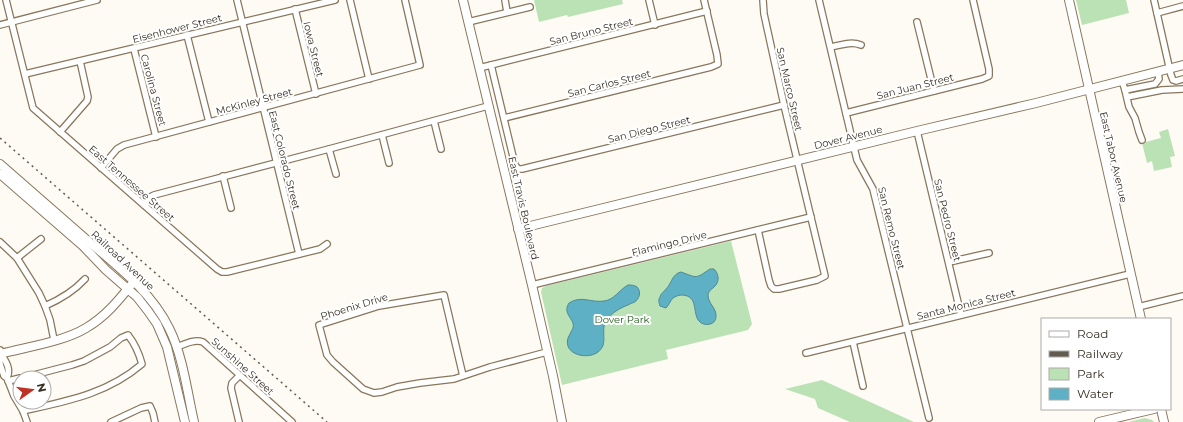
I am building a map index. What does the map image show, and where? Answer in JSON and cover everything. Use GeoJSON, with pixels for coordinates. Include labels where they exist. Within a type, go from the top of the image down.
{"type":"FeatureCollection","features":[{"type":"Feature","properties":{"kind":"main road","name":"East Travis Boulevard"},"geometry":{"type":"LineString","coordinates":[[463,0],[532,285],[562,422]]}},
{"type":"Feature","properties":{"kind":"main road","name":"East Tabor Avenue"},"geometry":{"type":"LineString","coordinates":[[1068,0],[1141,318]]}},
{"type":"Feature","properties":{"kind":"main road","name":"Dover Avenue"},"geometry":{"type":"LineString","coordinates":[[518,229],[917,130],[1036,103],[1183,65]]}},
{"type":"Feature","properties":{"kind":"main road","name":"Railroad Avenue"},"geometry":{"type":"LineString","coordinates":[[0,164],[134,282],[155,304],[169,328],[177,347],[194,422]]}},
{"type":"Feature","properties":{"kind":"main road","name":"Railroad Avenue"},"geometry":{"type":"LineString","coordinates":[[0,174],[83,246],[106,270],[128,289],[148,311],[164,338],[171,359],[185,422]]}},
{"type":"Feature","properties":{"kind":"main road"},"geometry":{"type":"LineString","coordinates":[[0,352],[54,340],[77,332],[93,323],[114,306],[134,282]]}},
{"type":"Feature","properties":{"kind":"main road"},"geometry":{"type":"LineString","coordinates":[[1099,422],[1150,410]]}},
{"type":"Feature","properties":{"kind":"main road"},"geometry":{"type":"LineString","coordinates":[[1161,410],[1164,422]]}},
{"type":"Feature","properties":{"kind":"street","name":"East Tennessee Street"},"geometry":{"type":"LineString","coordinates":[[6,0],[33,108],[217,269],[222,272],[227,272],[320,249],[327,244]]}},
{"type":"Feature","properties":{"kind":"street"},"geometry":{"type":"LineString","coordinates":[[0,25],[79,2],[98,0]]}},
{"type":"Feature","properties":{"kind":"street","name":"East Colorado Street"},"geometry":{"type":"LineString","coordinates":[[237,0],[299,254]]}},
{"type":"Feature","properties":{"kind":"street","name":"Eisenhower Street"},"geometry":{"type":"LineString","coordinates":[[25,74],[335,0]]}},
{"type":"Feature","properties":{"kind":"street"},"geometry":{"type":"LineString","coordinates":[[350,0],[369,79]]}},
{"type":"Feature","properties":{"kind":"street","name":"McKinley Street"},"geometry":{"type":"LineString","coordinates":[[101,168],[120,147],[420,65],[405,0]]}},
{"type":"Feature","properties":{"kind":"street"},"geometry":{"type":"LineString","coordinates":[[505,0],[507,12]]}},
{"type":"Feature","properties":{"kind":"street"},"geometry":{"type":"LineString","coordinates":[[649,0],[655,25]]}},
{"type":"Feature","properties":{"kind":"street"},"geometry":{"type":"LineString","coordinates":[[704,0],[707,11]]}},
{"type":"Feature","properties":{"kind":"street","name":"San Marco Street"},"geometry":{"type":"LineString","coordinates":[[758,230],[769,280],[774,289],[817,280],[825,276],[784,105],[764,14],[763,0]]}},
{"type":"Feature","properties":{"kind":"street","name":"San Remo Street"},"geometry":{"type":"LineString","coordinates":[[819,0],[857,160],[874,189],[929,418]]}},
{"type":"Feature","properties":{"kind":"street","name":"San Juan Street"},"geometry":{"type":"LineString","coordinates":[[846,113],[989,76],[989,69],[973,0]]}},
{"type":"Feature","properties":{"kind":"street"},"geometry":{"type":"LineString","coordinates":[[1154,0],[1173,80],[1176,81],[1183,79]]}},
{"type":"Feature","properties":{"kind":"street"},"geometry":{"type":"LineString","coordinates":[[1157,12],[1183,6]]}},
{"type":"Feature","properties":{"kind":"street"},"geometry":{"type":"LineString","coordinates":[[468,22],[530,7]]}},
{"type":"Feature","properties":{"kind":"street","name":"Iowa Street"},"geometry":{"type":"LineString","coordinates":[[295,9],[316,94]]}},
{"type":"Feature","properties":{"kind":"street","name":"San Bruno Street"},"geometry":{"type":"LineString","coordinates":[[479,68],[707,11]]}},
{"type":"Feature","properties":{"kind":"street","name":"San Carlos Street"},"geometry":{"type":"LineString","coordinates":[[504,118],[718,64],[707,11]]}},
{"type":"Feature","properties":{"kind":"street"},"geometry":{"type":"LineString","coordinates":[[917,22],[934,91]]}},
{"type":"Feature","properties":{"kind":"street"},"geometry":{"type":"LineString","coordinates":[[187,35],[209,122]]}},
{"type":"Feature","properties":{"kind":"street"},"geometry":{"type":"LineString","coordinates":[[831,47],[846,43],[856,43],[861,45]]}},
{"type":"Feature","properties":{"kind":"street","name":"Carolina Street"},"geometry":{"type":"LineString","coordinates":[[134,48],[156,137]]}},
{"type":"Feature","properties":{"kind":"street"},"geometry":{"type":"LineString","coordinates":[[60,132],[87,101],[88,97],[80,61]]}},
{"type":"Feature","properties":{"kind":"street","name":"East Travis Boulevard"},"geometry":{"type":"LineString","coordinates":[[491,65],[515,165],[518,169]]}},
{"type":"Feature","properties":{"kind":"street"},"geometry":{"type":"LineString","coordinates":[[1125,90],[1155,84],[1159,79],[1158,71]]}},
{"type":"Feature","properties":{"kind":"street"},"geometry":{"type":"LineString","coordinates":[[1122,81],[1129,107],[1135,118],[1138,132],[1142,140]]}},
{"type":"Feature","properties":{"kind":"street"},"geometry":{"type":"LineString","coordinates":[[1127,97],[1162,90],[1183,89]]}},
{"type":"Feature","properties":{"kind":"street","name":"San Diego Street"},"geometry":{"type":"LineString","coordinates":[[518,169],[784,105]]}},
{"type":"Feature","properties":{"kind":"street"},"geometry":{"type":"LineString","coordinates":[[144,205],[150,197],[154,195],[488,106]]}},
{"type":"Feature","properties":{"kind":"street"},"geometry":{"type":"LineString","coordinates":[[434,120],[441,148]]}},
{"type":"Feature","properties":{"kind":"street","name":"San Pedro Street"},"geometry":{"type":"LineString","coordinates":[[917,130],[961,315]]}},
{"type":"Feature","properties":{"kind":"street"},"geometry":{"type":"LineString","coordinates":[[382,135],[389,163]]}},
{"type":"Feature","properties":{"kind":"street"},"geometry":{"type":"LineString","coordinates":[[329,149],[336,174]]}},
{"type":"Feature","properties":{"kind":"street"},"geometry":{"type":"LineString","coordinates":[[223,176],[231,208]]}},
{"type":"Feature","properties":{"kind":"street","name":"Flamingo Drive"},"geometry":{"type":"LineString","coordinates":[[532,285],[811,217]]}},
{"type":"Feature","properties":{"kind":"street"},"geometry":{"type":"LineString","coordinates":[[17,258],[41,239]]}},
{"type":"Feature","properties":{"kind":"street"},"geometry":{"type":"LineString","coordinates":[[0,242],[17,258],[39,293],[50,320],[54,340]]}},
{"type":"Feature","properties":{"kind":"street"},"geometry":{"type":"LineString","coordinates":[[949,262],[989,253]]}},
{"type":"Feature","properties":{"kind":"street","name":"Santa Monica Street"},"geometry":{"type":"LineString","coordinates":[[806,353],[1130,274]]}},
{"type":"Feature","properties":{"kind":"street"},"geometry":{"type":"LineString","coordinates":[[45,306],[65,296],[77,287],[85,278]]}},
{"type":"Feature","properties":{"kind":"street","name":"Phoenix Drive"},"geometry":{"type":"LineString","coordinates":[[463,376],[444,295],[379,306],[318,326],[327,355],[332,362],[363,389],[374,393],[420,383],[454,379],[463,376],[490,367],[547,352]]}},
{"type":"Feature","properties":{"kind":"street"},"geometry":{"type":"LineString","coordinates":[[1138,307],[1183,296]]}},
{"type":"Feature","properties":{"kind":"street"},"geometry":{"type":"LineString","coordinates":[[52,370],[84,360],[110,347],[121,338],[128,335],[134,343],[142,364],[121,380],[101,390],[52,405]]}},
{"type":"Feature","properties":{"kind":"street","name":"Sunshine Street"},"geometry":{"type":"LineString","coordinates":[[177,347],[194,341],[203,342],[229,364],[239,376],[292,422]]}},
{"type":"Feature","properties":{"kind":"street"},"geometry":{"type":"LineString","coordinates":[[853,342],[863,386]]}},
{"type":"Feature","properties":{"kind":"street"},"geometry":{"type":"LineString","coordinates":[[0,352],[7,362],[9,374],[8,380],[14,396],[24,411],[27,422]]}},
{"type":"Feature","properties":{"kind":"street"},"geometry":{"type":"LineString","coordinates":[[239,376],[232,383],[231,388],[239,422]]}},
{"type":"Feature","properties":{"kind":"street"},"geometry":{"type":"LineString","coordinates":[[8,380],[12,379]]}},
{"type":"Feature","properties":{"kind":"street"},"geometry":{"type":"LineString","coordinates":[[112,422],[141,408],[150,406],[155,422]]}},
{"type":"Feature","properties":{"kind":"street"},"geometry":{"type":"LineString","coordinates":[[24,411],[28,410]]}},
{"type":"Feature","properties":{"kind":"green space"},"geometry":{"type":"Polygon","coordinates":[[[534,0],[622,0],[623,4],[539,22],[534,0]]]}},
{"type":"Feature","properties":{"kind":"green space"},"geometry":{"type":"Polygon","coordinates":[[[1076,0],[1126,0],[1129,13],[1082,25],[1076,0]]]}},
{"type":"Feature","properties":{"kind":"green space"},"geometry":{"type":"Polygon","coordinates":[[[1168,129],[1175,156],[1170,157],[1172,167],[1154,171],[1152,161],[1147,163],[1142,143],[1161,138],[1159,132],[1168,129]]]}},
{"type":"Feature","properties":{"kind":"green space","name":"Dover Park"},"geometry":{"type":"Polygon","coordinates":[[[731,241],[752,324],[748,330],[666,350],[668,359],[562,385],[541,292],[542,288],[731,241]]]}},
{"type":"Feature","properties":{"kind":"green space"},"geometry":{"type":"Polygon","coordinates":[[[822,380],[914,422],[850,422],[818,408],[815,399],[785,389],[822,380]]]}},
{"type":"Feature","properties":{"kind":"green space"},"geometry":{"type":"Polygon","coordinates":[[[1145,418],[1154,422],[1128,422],[1145,418]]]}},
{"type":"Feature","properties":{"kind":"water"},"geometry":{"type":"Polygon","coordinates":[[[710,269],[714,269],[718,278],[716,285],[708,295],[709,301],[716,314],[714,322],[709,324],[701,323],[697,318],[691,298],[687,296],[681,295],[674,297],[666,308],[660,306],[660,296],[678,273],[681,272],[699,276],[710,269]]]}},
{"type":"Feature","properties":{"kind":"water"},"geometry":{"type":"Polygon","coordinates":[[[628,285],[634,285],[637,287],[640,294],[635,302],[619,309],[608,318],[604,325],[604,341],[601,349],[598,352],[588,356],[583,356],[573,352],[567,344],[573,326],[567,311],[569,303],[582,299],[599,301],[608,300],[628,285]]]}},
{"type":"Feature","properties":{"kind":"railway"},"geometry":{"type":"LineString","coordinates":[[0,138],[327,422]]}}]}
